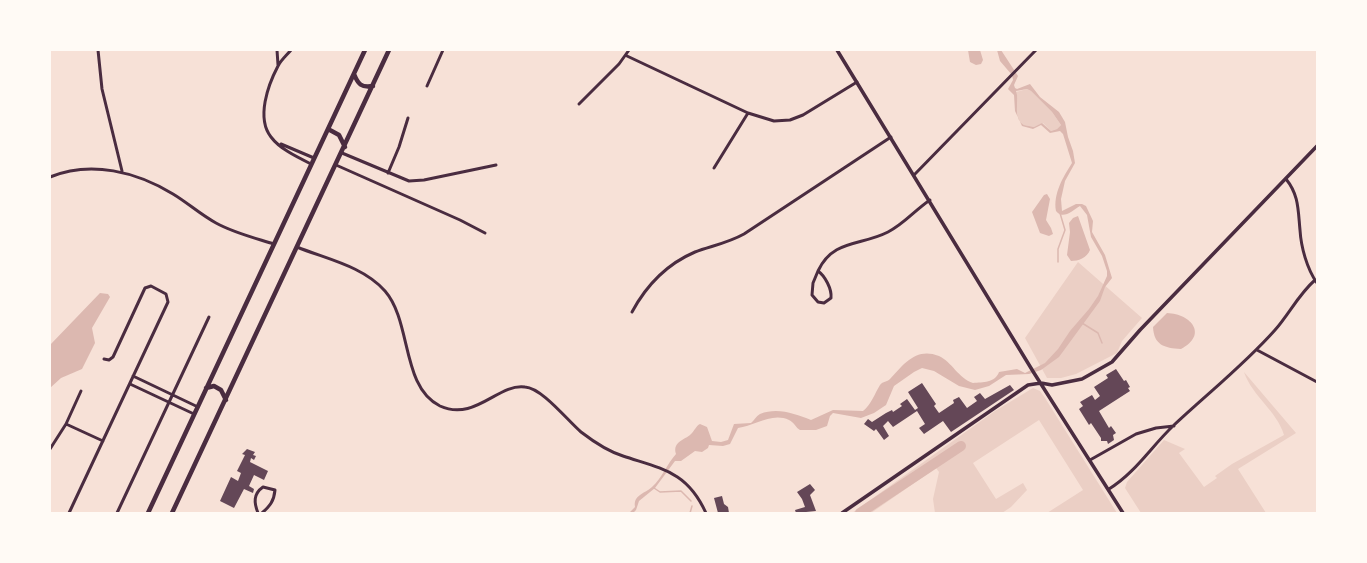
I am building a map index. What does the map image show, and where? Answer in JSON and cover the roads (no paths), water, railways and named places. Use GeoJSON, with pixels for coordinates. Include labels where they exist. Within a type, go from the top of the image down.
{"type":"FeatureCollection","features":[{"type":"Feature","properties":{"kind":"main road"},"geometry":{"type":"LineString","coordinates":[[148,513],[365,50]]}},
{"type":"Feature","properties":{"kind":"main road"},"geometry":{"type":"LineString","coordinates":[[172,513],[345,147],[389,50]]}},
{"type":"Feature","properties":{"kind":"main road"},"geometry":{"type":"LineString","coordinates":[[354,74],[358,84],[365,87],[373,86]]}},
{"type":"Feature","properties":{"kind":"main road"},"geometry":{"type":"LineString","coordinates":[[328,129],[339,135],[345,147]]}},
{"type":"Feature","properties":{"kind":"main road"},"geometry":{"type":"LineString","coordinates":[[206,388],[214,386],[221,390],[226,400]]}},
{"type":"Feature","properties":{"kind":"street"},"geometry":{"type":"LineString","coordinates":[[98,50],[102,89],[122,172]]}},
{"type":"Feature","properties":{"kind":"street"},"geometry":{"type":"LineString","coordinates":[[277,50],[278,65]]}},
{"type":"Feature","properties":{"kind":"street"},"geometry":{"type":"LineString","coordinates":[[291,50],[278,65],[268,93],[264,114],[268,132],[277,143],[293,155],[311,164]]}},
{"type":"Feature","properties":{"kind":"street"},"geometry":{"type":"LineString","coordinates":[[427,86],[436,62],[443,50]]}},
{"type":"Feature","properties":{"kind":"street"},"geometry":{"type":"LineString","coordinates":[[579,104],[627,56],[630,50]]}},
{"type":"Feature","properties":{"kind":"street"},"geometry":{"type":"LineString","coordinates":[[838,50],[1027,362],[1123,513]]}},
{"type":"Feature","properties":{"kind":"street"},"geometry":{"type":"LineString","coordinates":[[914,175],[1003,82],[1036,50]]}},
{"type":"Feature","properties":{"kind":"street"},"geometry":{"type":"LineString","coordinates":[[627,56],[748,113],[774,121],[797,118],[857,82]]}},
{"type":"Feature","properties":{"kind":"street"},"geometry":{"type":"LineString","coordinates":[[714,168],[748,113]]}},
{"type":"Feature","properties":{"kind":"street"},"geometry":{"type":"LineString","coordinates":[[388,173],[399,147],[408,118]]}},
{"type":"Feature","properties":{"kind":"street"},"geometry":{"type":"LineString","coordinates":[[632,312],[650,285],[679,261],[696,252],[732,240],[744,234],[891,137]]}},
{"type":"Feature","properties":{"kind":"street"},"geometry":{"type":"LineString","coordinates":[[277,143],[314,158]]}},
{"type":"Feature","properties":{"kind":"street"},"geometry":{"type":"LineString","coordinates":[[842,513],[1028,385],[1041,383],[1052,385],[1082,379],[1112,362],[1140,330],[1317,146]]}},
{"type":"Feature","properties":{"kind":"street"},"geometry":{"type":"LineString","coordinates":[[342,153],[388,173],[416,182],[496,165]]}},
{"type":"Feature","properties":{"kind":"street"},"geometry":{"type":"LineString","coordinates":[[336,165],[486,233]]}},
{"type":"Feature","properties":{"kind":"street"},"geometry":{"type":"LineString","coordinates":[[50,177],[78,170],[122,172],[164,189],[219,225],[274,244]]}},
{"type":"Feature","properties":{"kind":"street"},"geometry":{"type":"LineString","coordinates":[[1109,489],[1128,476],[1174,426],[1257,350],[1277,328],[1304,291],[1316,282],[1302,242],[1298,202],[1286,179]]}},
{"type":"Feature","properties":{"kind":"street"},"geometry":{"type":"LineString","coordinates":[[818,270],[831,292],[830,300],[823,303],[816,301],[812,295],[813,283],[818,270],[830,253],[846,245],[888,232],[930,200]]}},
{"type":"Feature","properties":{"kind":"street"},"geometry":{"type":"LineString","coordinates":[[297,247],[354,269],[385,291],[399,317],[417,382],[427,397],[439,406],[455,410],[467,409],[516,388],[530,388],[540,394],[582,432],[600,445],[623,456],[664,468],[669,471],[692,489],[706,513]]}},
{"type":"Feature","properties":{"kind":"street"},"geometry":{"type":"LineString","coordinates":[[69,513],[168,302],[168,297],[164,292],[151,286],[145,288],[113,357],[109,360],[104,359]]}},
{"type":"Feature","properties":{"kind":"street"},"geometry":{"type":"LineString","coordinates":[[117,513],[209,318]]}},
{"type":"Feature","properties":{"kind":"street"},"geometry":{"type":"LineString","coordinates":[[1257,350],[1317,382]]}},
{"type":"Feature","properties":{"kind":"street"},"geometry":{"type":"LineString","coordinates":[[133,376],[198,407]]}},
{"type":"Feature","properties":{"kind":"street"},"geometry":{"type":"LineString","coordinates":[[130,384],[194,414]]}},
{"type":"Feature","properties":{"kind":"street"},"geometry":{"type":"LineString","coordinates":[[50,449],[66,424],[81,391]]}},
{"type":"Feature","properties":{"kind":"street"},"geometry":{"type":"LineString","coordinates":[[66,424],[103,441]]}},
{"type":"Feature","properties":{"kind":"street"},"geometry":{"type":"LineString","coordinates":[[1090,460],[1136,434],[1156,428],[1174,426]]}},
{"type":"Feature","properties":{"kind":"street"},"geometry":{"type":"LineString","coordinates":[[258,513],[254,501],[256,495],[263,487],[269,487],[275,490],[274,498],[262,513]]}},
{"type":"Feature","properties":{"kind":"waterway"},"geometry":{"type":"LineString","coordinates":[[1058,262],[1058,249],[1065,230],[1060,213]]}},
{"type":"Feature","properties":{"kind":"waterway"},"geometry":{"type":"LineString","coordinates":[[1082,323],[1098,333],[1102,343]]}},
{"type":"Feature","properties":{"kind":"waterway"},"geometry":{"type":"LineString","coordinates":[[860,513],[961,446]]}},
{"type":"Feature","properties":{"kind":"waterway"},"geometry":{"type":"LineString","coordinates":[[654,488],[660,492],[681,491],[691,501]]}},
{"type":"Feature","properties":{"kind":"waterway"},"geometry":{"type":"LineString","coordinates":[[690,513],[692,506]]}}]}
